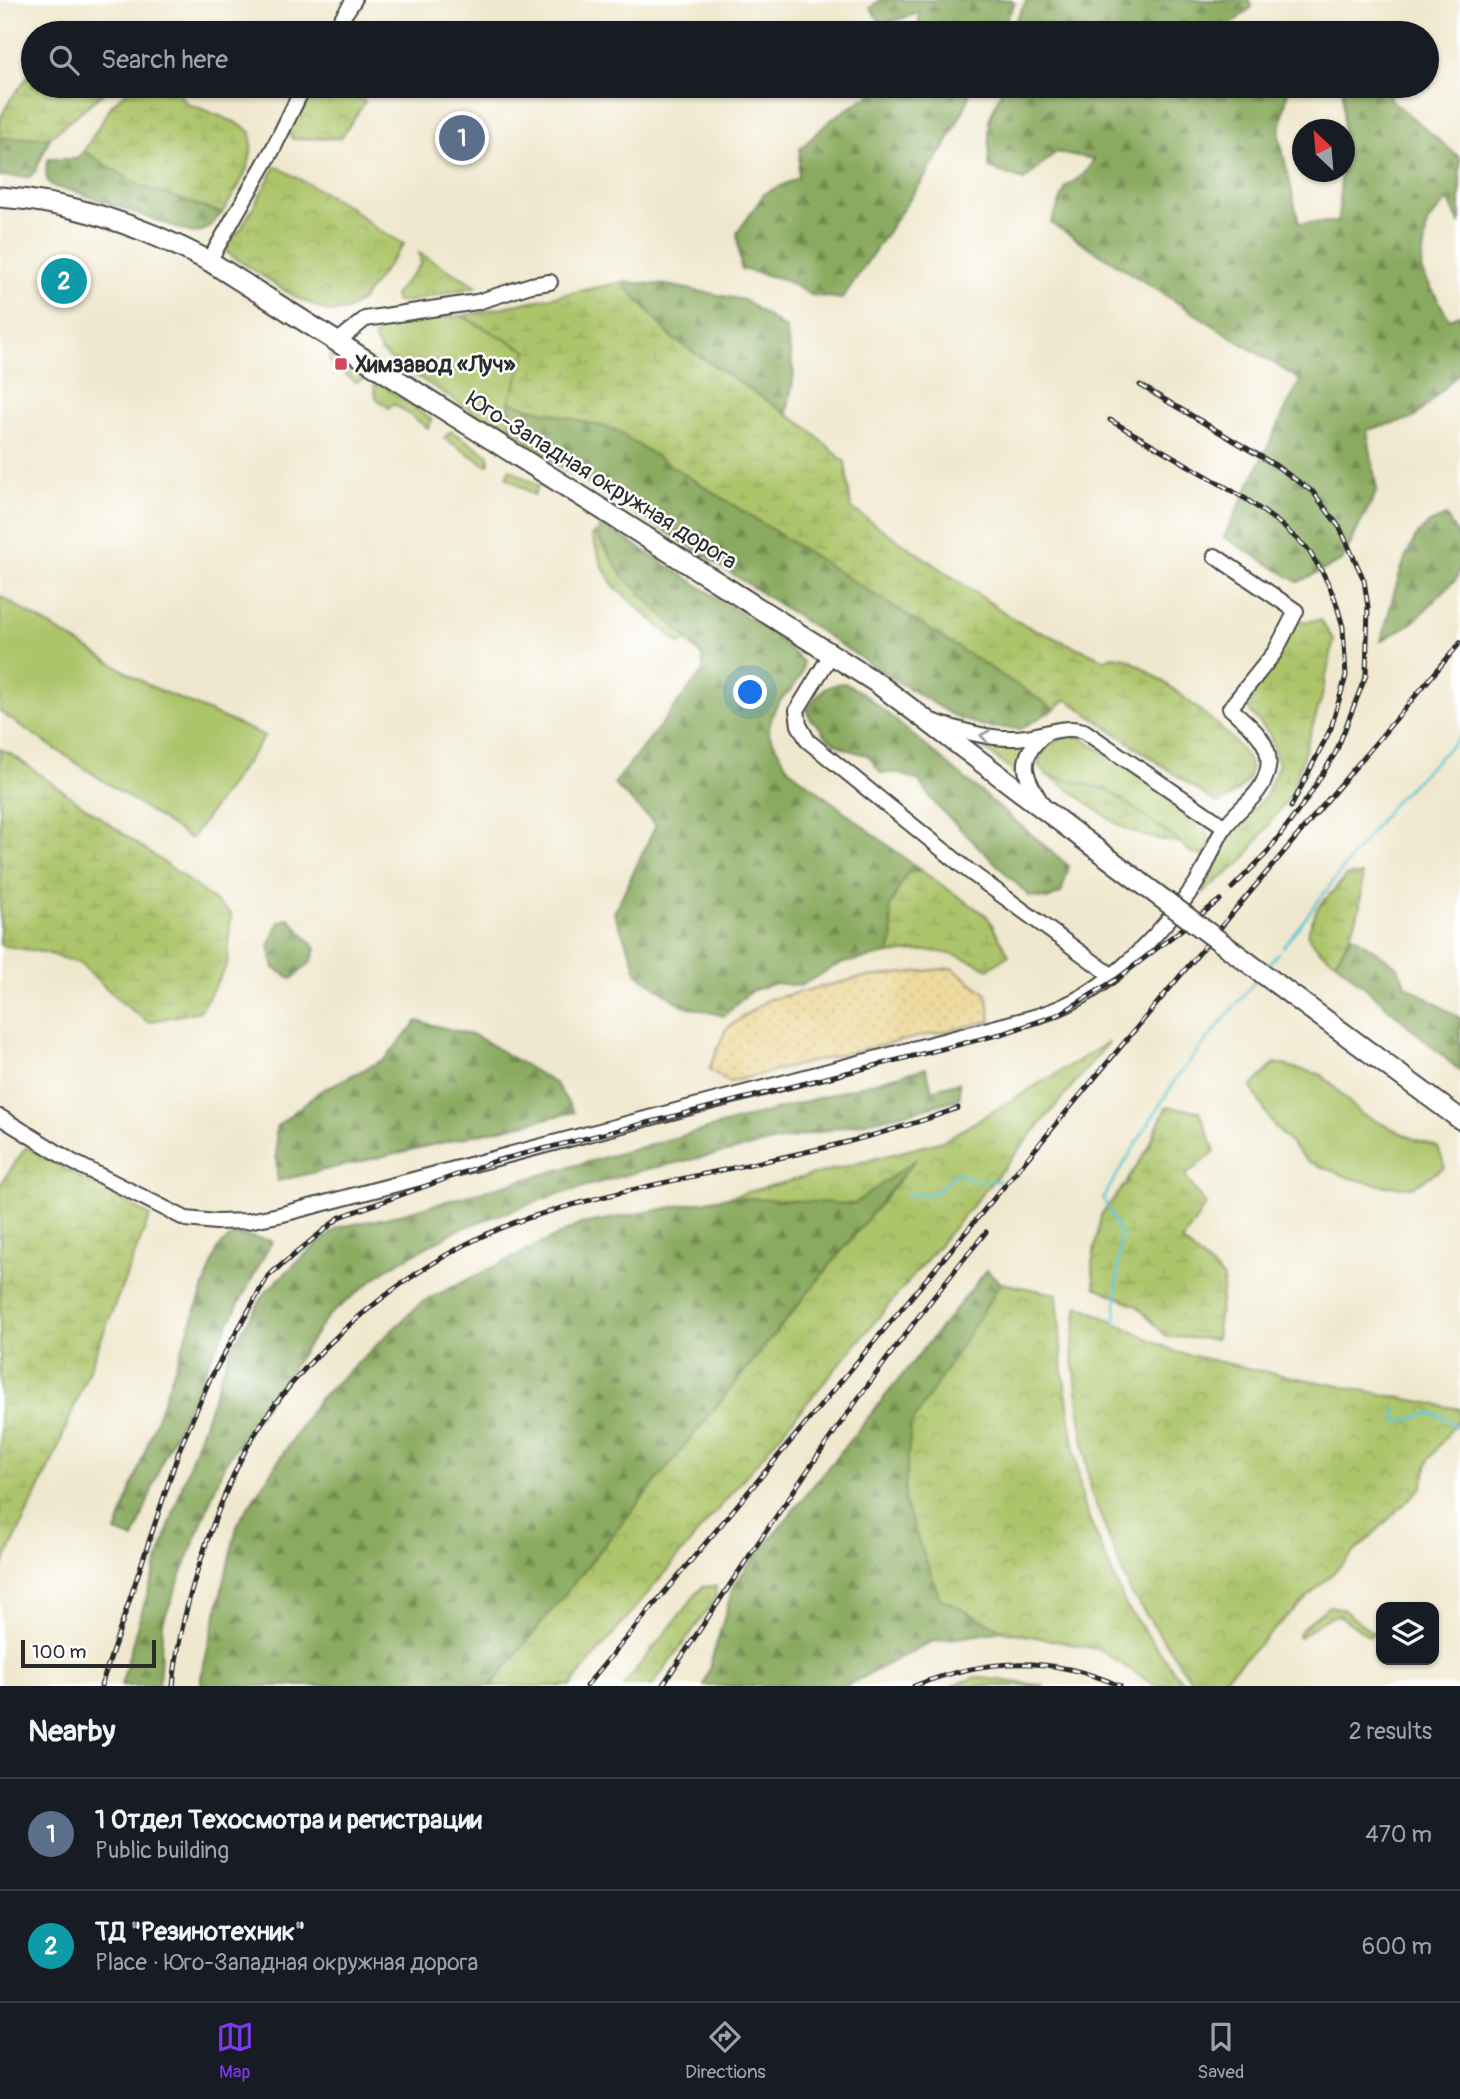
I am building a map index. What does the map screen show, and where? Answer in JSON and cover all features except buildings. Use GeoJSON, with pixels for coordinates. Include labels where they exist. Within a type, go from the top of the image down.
{"type":"FeatureCollection","features":[{"type":"Feature","properties":{"kind":"highway","name":"Юго-Западная окружная дорога"},"geometry":{"type":"LineString","coordinates":[[0,197],[62,205],[109,218],[209,261],[832,653],[927,720],[1140,883],[1460,1119]]}},
{"type":"Feature","properties":{"kind":"street"},"geometry":{"type":"LineString","coordinates":[[340,21],[354,0]]}},
{"type":"Feature","properties":{"kind":"street"},"geometry":{"type":"LineString","coordinates":[[209,261],[273,149],[298,98]]}},
{"type":"Feature","properties":{"kind":"street"},"geometry":{"type":"LineString","coordinates":[[336,343],[365,319],[477,302],[531,285],[550,282]]}},
{"type":"Feature","properties":{"kind":"street"},"geometry":{"type":"LineString","coordinates":[[0,1116],[71,1161],[186,1219],[216,1222],[248,1220],[349,1197],[1027,1019],[1074,1002],[1144,946],[1189,893],[1197,883],[1225,827],[1258,793],[1268,766],[1263,739],[1230,708],[1275,652],[1296,611],[1215,556]]}},
{"type":"Feature","properties":{"kind":"street"},"geometry":{"type":"LineString","coordinates":[[832,653],[797,709],[799,725],[808,741],[969,871],[1111,975]]}},
{"type":"Feature","properties":{"kind":"street"},"geometry":{"type":"LineString","coordinates":[[927,720],[988,737],[1015,738],[1071,728],[1092,736],[1225,827]]}},
{"type":"Feature","properties":{"kind":"street"},"geometry":{"type":"LineString","coordinates":[[1045,734],[1031,749],[1025,761],[1025,769],[1028,781],[1046,811]]}},
{"type":"Feature","properties":{"kind":"green space"},"geometry":{"type":"Polygon","coordinates":[[[880,0],[1011,0],[1015,4],[1006,21],[919,21],[920,13],[892,21],[880,21],[870,8],[880,0]]]}},
{"type":"Feature","properties":{"kind":"green space"},"geometry":{"type":"Polygon","coordinates":[[[1027,0],[1249,0],[1252,7],[1235,21],[1015,21],[1027,0]]]}},
{"type":"Feature","properties":{"kind":"green space"},"geometry":{"type":"Polygon","coordinates":[[[21,86],[21,98],[97,98],[50,137],[0,138],[0,119],[21,86]]]}},
{"type":"Feature","properties":{"kind":"green space"},"geometry":{"type":"Polygon","coordinates":[[[120,98],[182,98],[187,103],[237,123],[251,132],[248,165],[222,213],[141,186],[84,151],[112,105],[120,98]]]}},
{"type":"Feature","properties":{"kind":"green space"},"geometry":{"type":"Polygon","coordinates":[[[307,98],[360,98],[365,102],[341,138],[292,139],[288,129],[307,98]]]}},
{"type":"Feature","properties":{"kind":"green space"},"geometry":{"type":"Polygon","coordinates":[[[865,98],[968,98],[943,150],[842,299],[811,295],[783,279],[741,269],[737,233],[765,193],[798,178],[800,149],[833,118],[865,98]]]}},
{"type":"Feature","properties":{"kind":"green space"},"geometry":{"type":"Polygon","coordinates":[[[998,98],[1287,98],[1279,135],[1299,223],[1338,222],[1340,182],[1355,182],[1355,119],[1343,119],[1343,98],[1389,98],[1460,158],[1460,225],[1448,199],[1427,223],[1421,270],[1449,319],[1460,315],[1460,372],[1414,418],[1367,430],[1377,490],[1342,561],[1298,582],[1224,537],[1300,380],[1051,223],[1066,187],[1084,174],[1094,159],[1056,152],[1024,180],[989,168],[989,120],[998,98]]]}},
{"type":"Feature","properties":{"kind":"green space"},"geometry":{"type":"Polygon","coordinates":[[[50,137],[36,170],[30,177],[0,176],[0,138],[50,137]]]}},
{"type":"Feature","properties":{"kind":"green space"},"geometry":{"type":"Polygon","coordinates":[[[84,151],[140,185],[222,213],[205,229],[192,233],[50,184],[46,175],[48,159],[76,159],[84,151]]]}},
{"type":"Feature","properties":{"kind":"green space"},"geometry":{"type":"Polygon","coordinates":[[[276,166],[351,208],[374,227],[404,244],[362,300],[347,310],[329,312],[295,297],[226,252],[229,241],[241,229],[276,166]]]}},
{"type":"Feature","properties":{"kind":"green space"},"geometry":{"type":"Polygon","coordinates":[[[419,253],[477,286],[396,302],[394,295],[421,264],[419,253]]]}},
{"type":"Feature","properties":{"kind":"green space"},"geometry":{"type":"Polygon","coordinates":[[[622,282],[667,285],[744,300],[786,329],[794,374],[787,414],[673,339],[622,282]]]}},
{"type":"Feature","properties":{"kind":"green space"},"geometry":{"type":"Polygon","coordinates":[[[622,282],[673,339],[808,428],[845,462],[851,508],[1020,623],[1106,660],[1111,656],[1125,658],[1156,676],[1232,740],[1250,765],[1249,778],[1235,793],[1218,804],[1066,699],[1055,709],[615,430],[509,402],[527,351],[462,316],[622,282]]]}},
{"type":"Feature","properties":{"kind":"green space"},"geometry":{"type":"Polygon","coordinates":[[[462,316],[528,351],[509,402],[513,437],[390,359],[381,351],[374,338],[379,329],[399,322],[462,316]]]}},
{"type":"Feature","properties":{"kind":"green space"},"geometry":{"type":"Polygon","coordinates":[[[332,354],[365,376],[364,379],[356,382],[330,363],[332,354]]]}},
{"type":"Feature","properties":{"kind":"green space"},"geometry":{"type":"Polygon","coordinates":[[[381,384],[432,420],[428,428],[394,404],[389,408],[376,398],[374,386],[381,384]]]}},
{"type":"Feature","properties":{"kind":"green space"},"geometry":{"type":"Polygon","coordinates":[[[509,402],[615,430],[1055,709],[1020,729],[987,727],[958,718],[893,679],[696,550],[513,437],[509,402]]]}},
{"type":"Feature","properties":{"kind":"green space"},"geometry":{"type":"Polygon","coordinates":[[[451,431],[489,455],[489,464],[486,465],[444,438],[451,431]]]}},
{"type":"Feature","properties":{"kind":"green space"},"geometry":{"type":"Polygon","coordinates":[[[510,469],[538,486],[534,495],[506,477],[510,469]]]}},
{"type":"Feature","properties":{"kind":"green space"},"geometry":{"type":"Polygon","coordinates":[[[1446,516],[1460,539],[1457,578],[1412,623],[1381,641],[1398,578],[1411,546],[1427,525],[1446,516]]]}},
{"type":"Feature","properties":{"kind":"green space"},"geometry":{"type":"Polygon","coordinates":[[[599,526],[607,527],[772,633],[803,662],[798,680],[775,708],[768,732],[788,768],[920,870],[906,874],[890,906],[893,939],[889,954],[839,964],[800,986],[776,983],[751,991],[724,1016],[682,1005],[637,974],[614,913],[656,825],[614,784],[703,671],[702,656],[622,575],[597,535],[599,526]]]}},
{"type":"Feature","properties":{"kind":"green space"},"geometry":{"type":"Polygon","coordinates":[[[595,533],[622,575],[687,638],[685,641],[679,644],[613,585],[602,565],[592,536],[595,533]]]}},
{"type":"Feature","properties":{"kind":"green space"},"geometry":{"type":"Polygon","coordinates":[[[0,596],[150,686],[265,736],[191,839],[0,712],[0,596]]]}},
{"type":"Feature","properties":{"kind":"green space"},"geometry":{"type":"Polygon","coordinates":[[[1320,620],[1334,640],[1321,700],[1291,794],[1242,862],[1201,894],[1230,834],[1265,797],[1279,764],[1269,733],[1245,706],[1297,622],[1320,620]]]}},
{"type":"Feature","properties":{"kind":"green space"},"geometry":{"type":"Polygon","coordinates":[[[845,683],[864,694],[1069,866],[1061,893],[1047,899],[1029,896],[937,806],[919,781],[898,773],[881,773],[868,755],[846,748],[826,736],[811,720],[807,710],[822,691],[832,685],[845,683]]]}},
{"type":"Feature","properties":{"kind":"green space"},"geometry":{"type":"Polygon","coordinates":[[[1071,735],[1084,739],[1197,815],[1204,823],[1210,844],[1203,856],[1191,853],[1108,790],[1047,775],[1038,764],[1046,748],[1071,735]]]}},
{"type":"Feature","properties":{"kind":"green space"},"geometry":{"type":"Polygon","coordinates":[[[976,741],[1027,743],[1022,779],[976,741]]]}},
{"type":"Feature","properties":{"kind":"green space"},"geometry":{"type":"Polygon","coordinates":[[[0,749],[11,754],[177,872],[231,914],[227,965],[200,1011],[148,1022],[121,1002],[81,964],[47,953],[0,945],[0,749]]]}},
{"type":"Feature","properties":{"kind":"green space"},"geometry":{"type":"Polygon","coordinates":[[[1047,775],[1108,790],[1181,843],[1149,837],[1126,828],[1047,775]]]}},
{"type":"Feature","properties":{"kind":"green space"},"geometry":{"type":"Polygon","coordinates":[[[920,870],[987,916],[1009,955],[988,969],[964,958],[940,952],[889,954],[893,939],[890,907],[906,874],[920,870]]]}},
{"type":"Feature","properties":{"kind":"green space"},"geometry":{"type":"Polygon","coordinates":[[[1347,875],[1362,875],[1361,899],[1352,930],[1335,961],[1319,950],[1307,934],[1317,909],[1347,875]]]}},
{"type":"Feature","properties":{"kind":"green space"},"geometry":{"type":"Polygon","coordinates":[[[289,918],[316,949],[311,962],[292,979],[274,968],[269,946],[279,922],[289,918]]]}},
{"type":"Feature","properties":{"kind":"green space"},"geometry":{"type":"Polygon","coordinates":[[[1352,935],[1397,966],[1406,985],[1460,1018],[1460,1071],[1335,961],[1352,935]]]}},
{"type":"Feature","properties":{"kind":"green space"},"geometry":{"type":"Polygon","coordinates":[[[417,1021],[476,1036],[556,1084],[574,1112],[277,1181],[276,1127],[320,1091],[385,1059],[417,1021]]]}},
{"type":"Feature","properties":{"kind":"green space"},"geometry":{"type":"Polygon","coordinates":[[[1109,1042],[570,1686],[491,1686],[916,1159],[854,1204],[728,1197],[943,1141],[1109,1042]]]}},
{"type":"Feature","properties":{"kind":"green space"},"geometry":{"type":"Polygon","coordinates":[[[1275,1063],[1322,1075],[1361,1114],[1414,1139],[1438,1147],[1445,1167],[1412,1187],[1384,1186],[1350,1178],[1307,1161],[1274,1126],[1251,1087],[1275,1063]]]}},
{"type":"Feature","properties":{"kind":"green space"},"geometry":{"type":"Polygon","coordinates":[[[926,1068],[932,1090],[959,1082],[960,1098],[916,1111],[643,1170],[552,1196],[457,1230],[387,1269],[328,1316],[224,1465],[163,1622],[159,1686],[121,1686],[184,1480],[230,1350],[266,1292],[301,1258],[339,1227],[386,1218],[926,1068]]]}},
{"type":"Feature","properties":{"kind":"green space"},"geometry":{"type":"Polygon","coordinates":[[[1166,1107],[1199,1111],[1215,1151],[1185,1176],[1206,1205],[1182,1241],[1224,1278],[1216,1339],[1167,1337],[1136,1305],[1095,1287],[1092,1263],[1101,1215],[1149,1147],[1166,1107]]]}},
{"type":"Feature","properties":{"kind":"green space"},"geometry":{"type":"Polygon","coordinates":[[[26,1147],[150,1216],[55,1455],[0,1571],[0,1185],[26,1147]]]}},
{"type":"Feature","properties":{"kind":"green space"},"geometry":{"type":"Polygon","coordinates":[[[918,1156],[491,1686],[201,1686],[238,1523],[318,1400],[422,1302],[581,1224],[728,1197],[854,1204],[918,1156]]]}},
{"type":"Feature","properties":{"kind":"green space"},"geometry":{"type":"Polygon","coordinates":[[[234,1234],[272,1241],[218,1343],[163,1459],[134,1539],[116,1532],[218,1248],[234,1234]]]}},
{"type":"Feature","properties":{"kind":"green space"},"geometry":{"type":"Polygon","coordinates":[[[987,1270],[1001,1283],[911,1425],[940,1598],[1004,1631],[930,1642],[846,1686],[704,1686],[734,1584],[987,1270]]]}},
{"type":"Feature","properties":{"kind":"green space"},"geometry":{"type":"Polygon","coordinates":[[[1001,1283],[1057,1294],[1063,1373],[1083,1504],[1126,1606],[1185,1686],[1156,1686],[1098,1649],[1004,1631],[940,1598],[904,1501],[911,1425],[1001,1283]]]}},
{"type":"Feature","properties":{"kind":"green space"},"geometry":{"type":"Polygon","coordinates":[[[1078,1305],[1176,1352],[1460,1409],[1460,1417],[1429,1460],[1422,1487],[1216,1686],[1195,1686],[1130,1591],[1090,1489],[1072,1350],[1078,1305]]]}},
{"type":"Feature","properties":{"kind":"green space"},"geometry":{"type":"Polygon","coordinates":[[[716,1586],[715,1600],[652,1686],[623,1686],[702,1587],[716,1586]]]}},
{"type":"Feature","properties":{"kind":"green space"},"geometry":{"type":"Polygon","coordinates":[[[1329,1606],[1342,1609],[1373,1633],[1369,1637],[1339,1615],[1327,1618],[1299,1637],[1298,1634],[1307,1624],[1329,1606]]]}},
{"type":"Feature","properties":{"kind":"green space"},"geometry":{"type":"Polygon","coordinates":[[[975,1677],[1045,1686],[952,1686],[975,1677]]]}},
{"type":"Feature","properties":{"kind":"sand"},"geometry":{"type":"Polygon","coordinates":[[[952,968],[987,994],[991,1021],[729,1082],[709,1069],[726,1029],[767,1000],[859,978],[952,968]]]}},
{"type":"Feature","properties":{"kind":"waterway"},"geometry":{"type":"LineString","coordinates":[[1283,947],[1394,802],[1460,737]]}},
{"type":"Feature","properties":{"kind":"waterway"},"geometry":{"type":"LineString","coordinates":[[1267,966],[1278,953]]}},
{"type":"Feature","properties":{"kind":"waterway"},"geometry":{"type":"LineString","coordinates":[[1115,1323],[1120,1234],[1103,1198],[1177,1077],[1256,980]]}},
{"type":"Feature","properties":{"kind":"waterway"},"geometry":{"type":"LineString","coordinates":[[904,1195],[935,1193],[957,1172],[974,1181],[1000,1181]]}},
{"type":"Feature","properties":{"kind":"waterway"},"geometry":{"type":"LineString","coordinates":[[1397,1407],[1395,1420],[1405,1421],[1425,1414],[1435,1414],[1460,1429]]}},
{"type":"Feature","properties":{"kind":"railway"},"geometry":{"type":"LineString","coordinates":[[1140,385],[1275,465],[1313,492],[1340,528],[1364,580],[1368,607],[1366,675],[1336,752],[1307,799],[1266,854],[1232,888]]}},
{"type":"Feature","properties":{"kind":"railway"},"geometry":{"type":"LineString","coordinates":[[1110,420],[1246,499],[1307,548],[1324,575],[1343,627],[1346,676],[1331,728],[1291,807]]}},
{"type":"Feature","properties":{"kind":"railway"},"geometry":{"type":"LineString","coordinates":[[586,1686],[1460,643]]}},
{"type":"Feature","properties":{"kind":"railway"},"geometry":{"type":"LineString","coordinates":[[101,1686],[180,1448],[209,1381],[268,1276],[340,1217],[495,1161],[1005,1033],[1060,1014],[1117,979],[1220,900]]}},
{"type":"Feature","properties":{"kind":"railway"},"geometry":{"type":"LineString","coordinates":[[173,1686],[182,1629],[197,1571],[217,1514],[240,1461],[262,1423],[324,1348],[362,1314],[403,1283],[445,1256],[487,1234],[528,1218],[635,1189],[852,1141],[958,1108]]}},
{"type":"Feature","properties":{"kind":"railway"},"geometry":{"type":"LineString","coordinates":[[662,1686],[859,1398],[942,1286],[986,1232]]}},
{"type":"Feature","properties":{"kind":"railway"},"geometry":{"type":"LineString","coordinates":[[914,1686],[966,1670],[1017,1664],[1068,1669],[1120,1686]]}},
{"type":"Feature","properties":{"kind":"place","name":"1 Отдел Техосмотра и регистрации"},"geometry":{"type":"Point","coordinates":[462,138]}},
{"type":"Feature","properties":{"kind":"place","name":"ТД \"Резинотехник\""},"geometry":{"type":"Point","coordinates":[64,281]}},
{"type":"Feature","properties":{"kind":"place","name":"Химзавод «Луч»"},"geometry":{"type":"Point","coordinates":[341,364]}}]}
